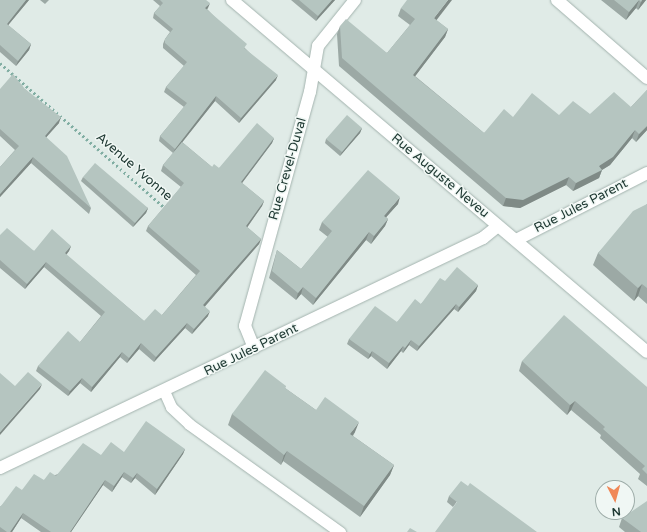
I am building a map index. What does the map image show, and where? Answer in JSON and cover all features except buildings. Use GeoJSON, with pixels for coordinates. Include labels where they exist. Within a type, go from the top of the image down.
{"type":"FeatureCollection","features":[{"type":"Feature","properties":{"kind":"street","name":"Rue Auguste Neveu"},"geometry":{"type":"LineString","coordinates":[[232,0],[647,352]]}},
{"type":"Feature","properties":{"kind":"street","name":"Rue Crevel-Duval"},"geometry":{"type":"LineString","coordinates":[[254,348],[245,326],[310,92],[318,46],[355,0]]}},
{"type":"Feature","properties":{"kind":"street"},"geometry":{"type":"LineString","coordinates":[[557,0],[647,78]]}},
{"type":"Feature","properties":{"kind":"street","name":"Rue Jules Parent"},"geometry":{"type":"LineString","coordinates":[[516,240],[647,173]]}},
{"type":"Feature","properties":{"kind":"street","name":"Rue Jules Parent"},"geometry":{"type":"LineString","coordinates":[[0,468],[483,238],[498,226]]}},
{"type":"Feature","properties":{"kind":"lane"},"geometry":{"type":"LineString","coordinates":[[164,391],[171,407],[189,424],[340,532]]}},
{"type":"Feature","properties":{"kind":"path","name":"Avenue Yvonne"},"geometry":{"type":"LineString","coordinates":[[0,63],[172,213]]}}]}
